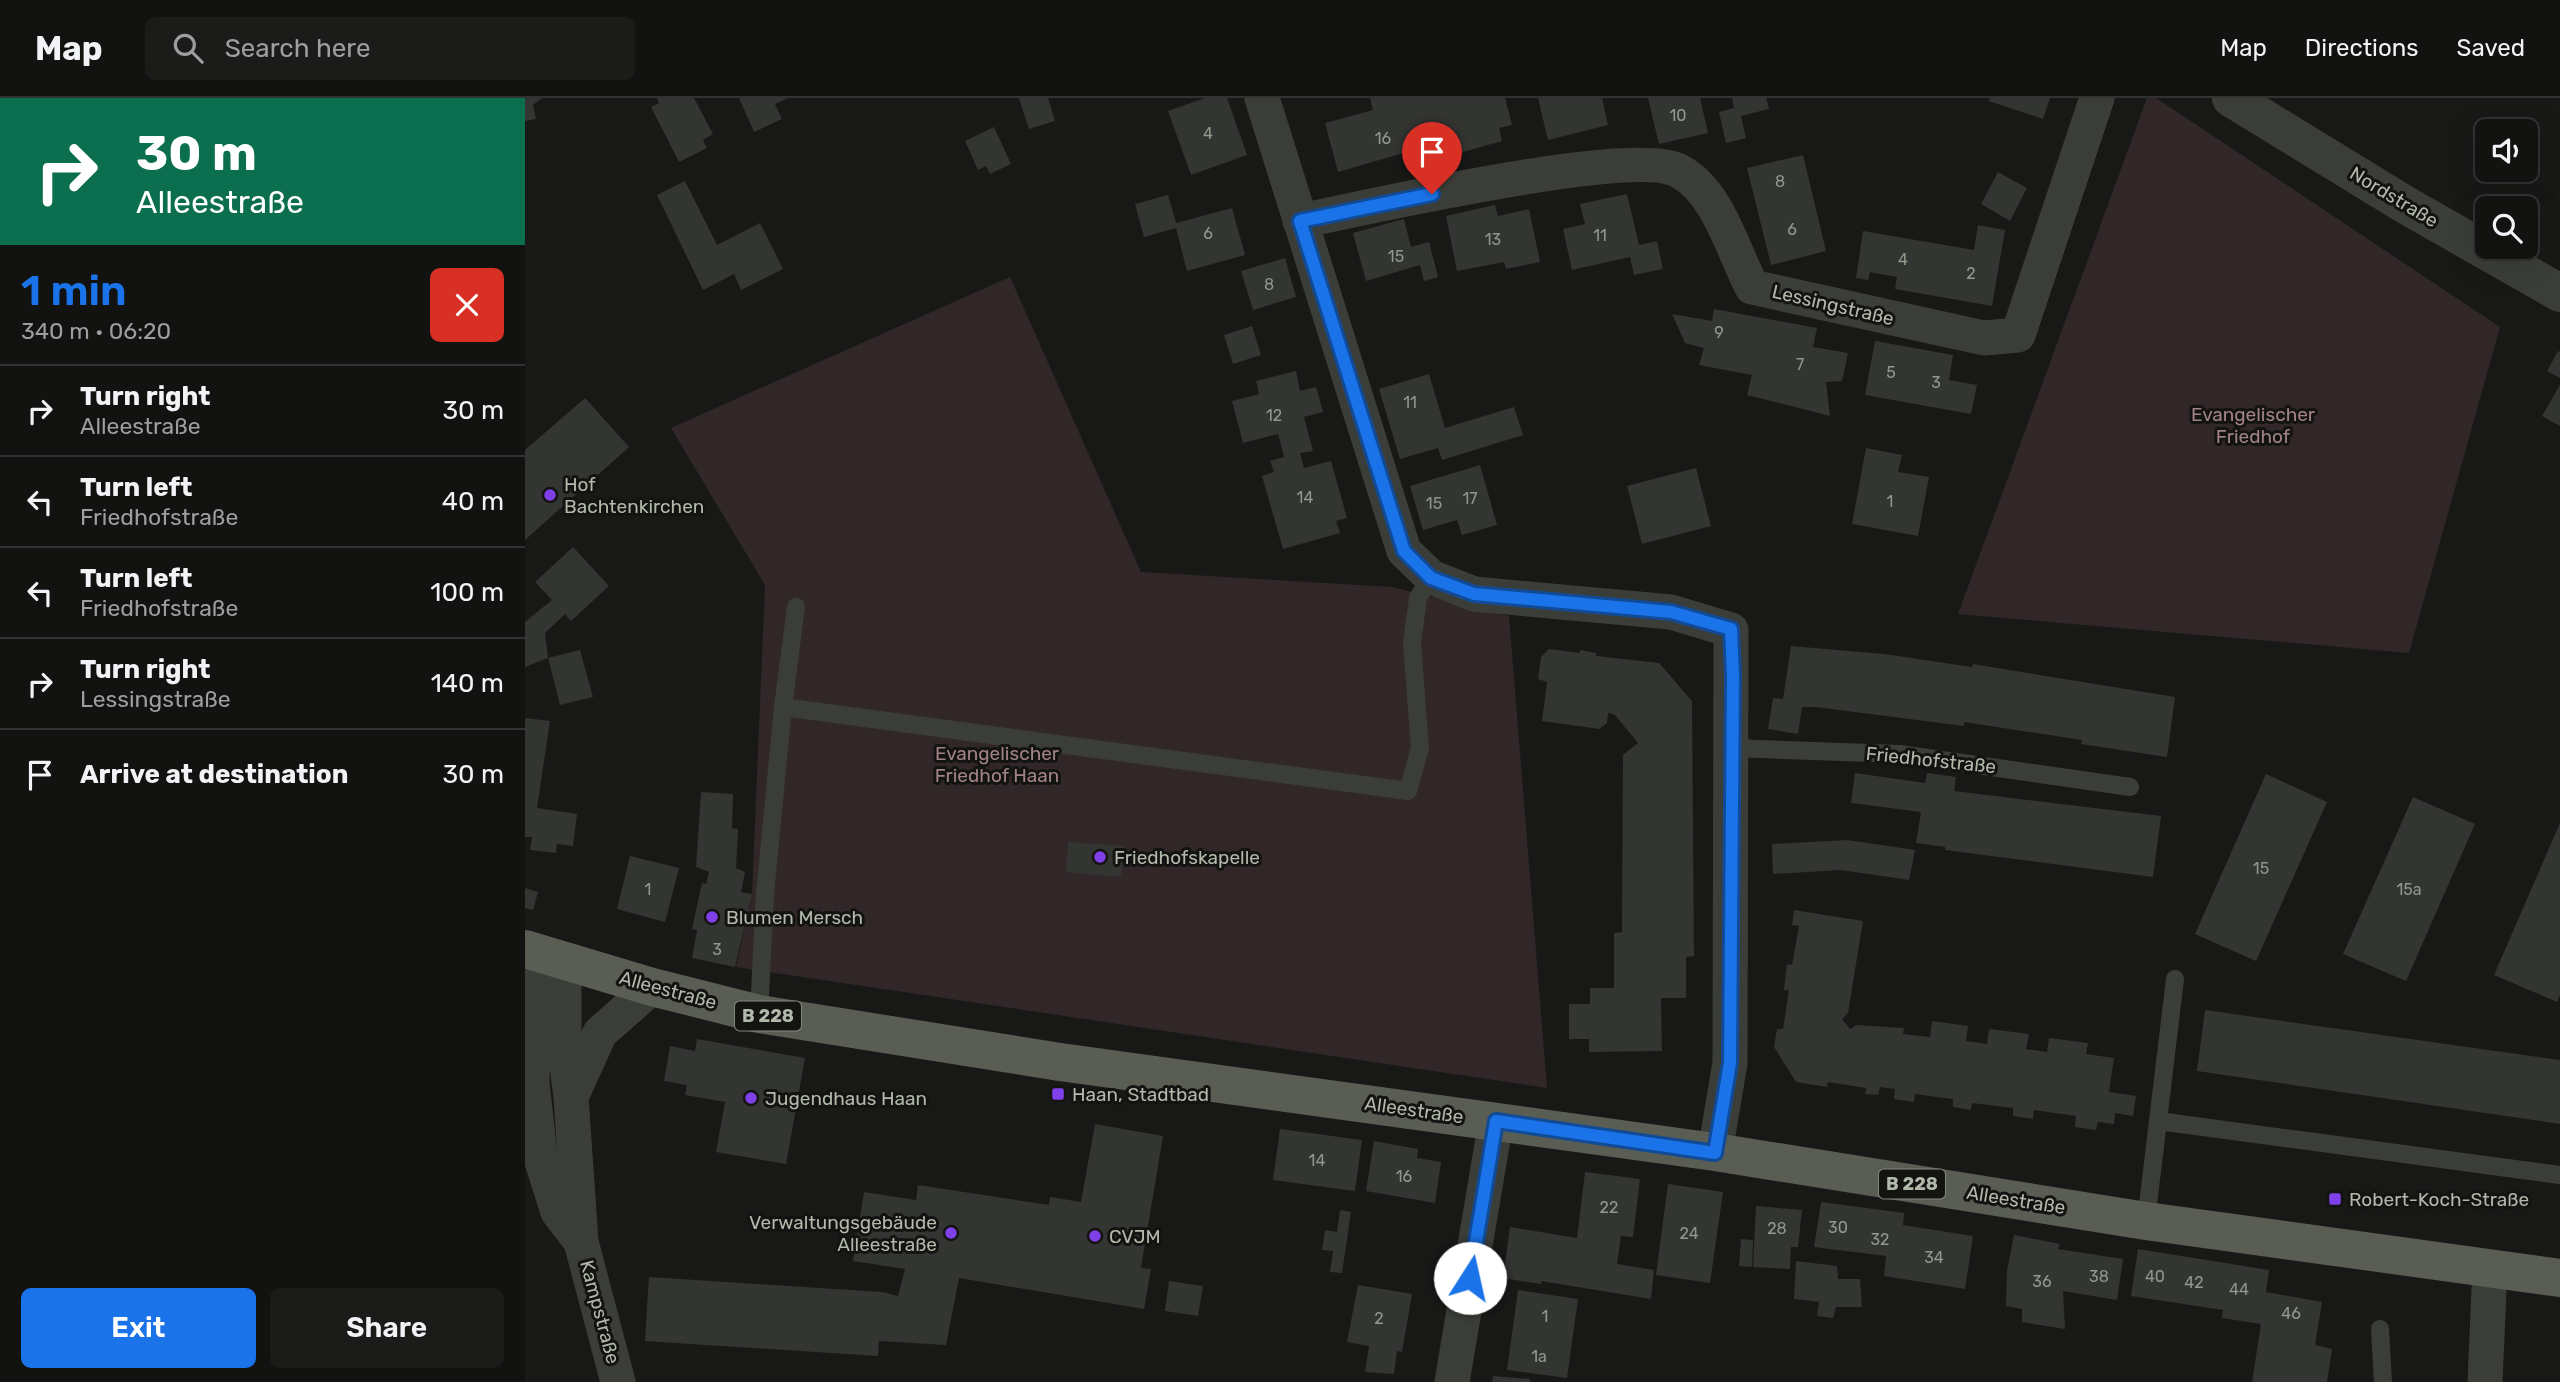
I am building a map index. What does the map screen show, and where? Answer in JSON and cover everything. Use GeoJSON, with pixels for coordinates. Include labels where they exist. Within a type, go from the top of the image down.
{"type":"FeatureCollection","features":[{"type":"Feature","properties":{"kind":"main road","name":"Alleestraße"},"geometry":{"type":"LineString","coordinates":[[545,955],[652,987],[759,1014],[1059,1062],[1496,1121],[2146,1221],[2560,1278]]}},
{"type":"Feature","properties":{"kind":"street"},"geometry":{"type":"LineString","coordinates":[[1262,98],[1404,551],[1431,578],[1474,594],[1671,612],[1731,629],[1730,1063],[1715,1153]]}},
{"type":"Feature","properties":{"kind":"street","name":"Lessingstraße"},"geometry":{"type":"LineString","coordinates":[[1300,221],[1511,180],[1619,166],[1678,170],[1696,183],[1714,209],[1752,287],[1985,338],[2018,335],[2097,98]]}},
{"type":"Feature","properties":{"kind":"street","name":"Nordstraße"},"geometry":{"type":"LineString","coordinates":[[2231,98],[2404,204],[2560,293]]}},
{"type":"Feature","properties":{"kind":"street","name":"Kampstraße"},"geometry":{"type":"LineString","coordinates":[[545,955],[564,1043],[572,1097],[581,1242],[618,1382]]}},
{"type":"Feature","properties":{"kind":"street","name":"Kampstraße"},"geometry":{"type":"LineString","coordinates":[[545,955],[533,1018],[531,1083],[540,1155],[558,1212],[581,1242]]}},
{"type":"Feature","properties":{"kind":"street","name":"Kampstraße"},"geometry":{"type":"LineString","coordinates":[[572,1097],[600,1033],[652,987]]}},
{"type":"Feature","properties":{"kind":"street"},"geometry":{"type":"LineString","coordinates":[[1452,1382],[1496,1121]]}},
{"type":"Feature","properties":{"kind":"street"},"geometry":{"type":"LineString","coordinates":[[2485,1382],[2490,1268]]}},
{"type":"Feature","properties":{"kind":"lane"},"geometry":{"type":"LineString","coordinates":[[783,707],[1408,791],[1420,748],[1412,643],[1418,598],[1431,578]]}},
{"type":"Feature","properties":{"kind":"lane"},"geometry":{"type":"LineString","coordinates":[[759,1014],[765,894],[783,707],[796,607]]}},
{"type":"Feature","properties":{"kind":"lane","name":"Friedhofstraße"},"geometry":{"type":"LineString","coordinates":[[1731,748],[1900,754],[2130,787]]}},
{"type":"Feature","properties":{"kind":"lane"},"geometry":{"type":"LineString","coordinates":[[2146,1221],[2175,979]]}},
{"type":"Feature","properties":{"kind":"lane"},"geometry":{"type":"LineString","coordinates":[[2158,1121],[2560,1175]]}},
{"type":"Feature","properties":{"kind":"lane"},"geometry":{"type":"LineString","coordinates":[[2380,1329],[2383,1382]]}},
{"type":"Feature","properties":{"kind":"green space","name":"Evangelischer Friedhof"},"geometry":{"type":"Polygon","coordinates":[[[2147,98],[2156,98],[2500,327],[2409,653],[1958,614],[2147,98]]]}},
{"type":"Feature","properties":{"kind":"green space","name":"Evangelischer Friedhof Haan"},"geometry":{"type":"Polygon","coordinates":[[[1010,277],[1141,572],[1392,587],[1509,616],[1547,1088],[736,967],[752,894],[765,585],[671,428],[1010,277]]]}},
{"type":"Feature","properties":{"kind":"building"},"geometry":{"type":"Polygon","coordinates":[[[525,98],[542,98],[533,105],[536,119],[525,121],[525,98]]]}},
{"type":"Feature","properties":{"kind":"building"},"geometry":{"type":"Polygon","coordinates":[[[657,98],[694,98],[713,134],[703,140],[707,148],[679,162],[651,107],[659,103],[657,98]]]}},
{"type":"Feature","properties":{"kind":"building"},"geometry":{"type":"Polygon","coordinates":[[[739,98],[788,98],[775,104],[782,119],[754,132],[739,98]]]}},
{"type":"Feature","properties":{"kind":"building"},"geometry":{"type":"Polygon","coordinates":[[[1019,98],[1048,98],[1055,121],[1029,129],[1019,98]]]}},
{"type":"Feature","properties":{"kind":"building"},"geometry":{"type":"Polygon","coordinates":[[[1205,98],[1227,98],[1247,155],[1191,175],[1168,111],[1205,98]]]}},
{"type":"Feature","properties":{"kind":"building"},"geometry":{"type":"Polygon","coordinates":[[[1370,98],[1505,98],[1512,125],[1499,128],[1502,141],[1442,158],[1438,143],[1338,172],[1325,123],[1373,110],[1370,98]]]}},
{"type":"Feature","properties":{"kind":"building"},"geometry":{"type":"Polygon","coordinates":[[[1538,98],[1602,98],[1608,125],[1548,140],[1538,98]]]}},
{"type":"Feature","properties":{"kind":"building"},"geometry":{"type":"Polygon","coordinates":[[[1648,98],[1700,98],[1708,133],[1659,144],[1648,98]]]}},
{"type":"Feature","properties":{"kind":"building"},"geometry":{"type":"Polygon","coordinates":[[[1732,98],[1766,98],[1769,109],[1741,116],[1746,138],[1726,143],[1719,112],[1734,108],[1732,98]]]}},
{"type":"Feature","properties":{"kind":"building"},"geometry":{"type":"Polygon","coordinates":[[[1990,98],[2050,98],[2043,119],[1989,101],[1990,98]]]}},
{"type":"Feature","properties":{"kind":"building"},"geometry":{"type":"Polygon","coordinates":[[[994,127],[1011,164],[990,174],[986,166],[978,170],[965,141],[994,127]]]}},
{"type":"Feature","properties":{"kind":"building"},"geometry":{"type":"Polygon","coordinates":[[[1803,155],[1826,251],[1771,265],[1747,168],[1803,155]]]}},
{"type":"Feature","properties":{"kind":"building"},"geometry":{"type":"Polygon","coordinates":[[[1998,172],[2027,188],[2010,221],[1981,204],[1998,172]]]}},
{"type":"Feature","properties":{"kind":"building"},"geometry":{"type":"Polygon","coordinates":[[[685,181],[717,245],[760,223],[783,269],[741,290],[734,274],[703,290],[657,195],[685,181]]]}},
{"type":"Feature","properties":{"kind":"building"},"geometry":{"type":"Polygon","coordinates":[[[1627,194],[1639,245],[1657,241],[1663,269],[1634,275],[1630,257],[1572,270],[1563,229],[1585,224],[1580,204],[1627,194]]]}},
{"type":"Feature","properties":{"kind":"building"},"geometry":{"type":"Polygon","coordinates":[[[1168,195],[1176,223],[1232,208],[1245,255],[1187,271],[1176,228],[1144,237],[1135,204],[1168,195]]]}},
{"type":"Feature","properties":{"kind":"building"},"geometry":{"type":"Polygon","coordinates":[[[1495,205],[1498,216],[1529,209],[1540,262],[1506,269],[1504,262],[1457,271],[1446,216],[1495,205]]]}},
{"type":"Feature","properties":{"kind":"building"},"geometry":{"type":"Polygon","coordinates":[[[1404,219],[1411,247],[1429,242],[1438,277],[1424,281],[1420,265],[1366,281],[1353,233],[1404,219]]]}},
{"type":"Feature","properties":{"kind":"building"},"geometry":{"type":"Polygon","coordinates":[[[1978,225],[2005,230],[1992,306],[1895,289],[1897,277],[1870,272],[1868,280],[1856,278],[1863,231],[1974,250],[1978,225]]]}},
{"type":"Feature","properties":{"kind":"building"},"geometry":{"type":"Polygon","coordinates":[[[1285,258],[1296,297],[1253,310],[1241,271],[1285,258]]]}},
{"type":"Feature","properties":{"kind":"building"},"geometry":{"type":"Polygon","coordinates":[[[1714,309],[1817,328],[1813,347],[1848,353],[1842,381],[1826,382],[1830,416],[1747,395],[1752,375],[1699,365],[1704,348],[1685,343],[1672,314],[1712,321],[1714,309]]]}},
{"type":"Feature","properties":{"kind":"building"},"geometry":{"type":"Polygon","coordinates":[[[1252,326],[1261,355],[1233,364],[1224,335],[1252,326]]]}},
{"type":"Feature","properties":{"kind":"building"},"geometry":{"type":"Polygon","coordinates":[[[1875,341],[1953,355],[1949,380],[1977,385],[1971,414],[1865,395],[1875,341]]]}},
{"type":"Feature","properties":{"kind":"building"},"geometry":{"type":"Polygon","coordinates":[[[2558,351],[2560,352],[2560,378],[2547,371],[2558,351]]]}},
{"type":"Feature","properties":{"kind":"building"},"geometry":{"type":"Polygon","coordinates":[[[1296,371],[1300,391],[1316,387],[1323,412],[1304,417],[1313,451],[1300,453],[1304,468],[1331,461],[1347,518],[1336,521],[1340,533],[1283,549],[1262,476],[1274,472],[1270,461],[1284,457],[1278,434],[1243,443],[1232,401],[1259,394],[1256,381],[1296,371]]]}},
{"type":"Feature","properties":{"kind":"building"},"geometry":{"type":"Polygon","coordinates":[[[1429,374],[1445,428],[1514,407],[1523,435],[1442,460],[1438,448],[1400,459],[1379,389],[1429,374]]]}},
{"type":"Feature","properties":{"kind":"building"},"geometry":{"type":"Polygon","coordinates":[[[2560,385],[2560,426],[2542,416],[2560,385]]]}},
{"type":"Feature","properties":{"kind":"building","name":"Hof Bachtenkirchen"},"geometry":{"type":"Polygon","coordinates":[[[585,398],[629,447],[525,540],[525,450],[585,398]]]}},
{"type":"Feature","properties":{"kind":"building"},"geometry":{"type":"Polygon","coordinates":[[[1866,448],[1902,455],[1898,472],[1929,477],[1918,536],[1852,524],[1866,448]]]}},
{"type":"Feature","properties":{"kind":"building"},"geometry":{"type":"Polygon","coordinates":[[[1480,465],[1497,525],[1462,535],[1457,520],[1423,530],[1410,486],[1480,465]]]}},
{"type":"Feature","properties":{"kind":"building"},"geometry":{"type":"Polygon","coordinates":[[[1696,468],[1711,526],[1642,544],[1627,486],[1696,468]]]}},
{"type":"Feature","properties":{"kind":"building"},"geometry":{"type":"Polygon","coordinates":[[[573,547],[609,586],[571,621],[565,614],[545,633],[548,658],[525,667],[525,622],[552,600],[535,582],[573,547]]]}},
{"type":"Feature","properties":{"kind":"building"},"geometry":{"type":"Polygon","coordinates":[[[1791,646],[1884,654],[1972,667],[1973,664],[2175,697],[2167,757],[2081,744],[2082,740],[1964,722],[1964,726],[1816,707],[1802,707],[1798,734],[1768,729],[1773,698],[1783,699],[1791,646]]]}},
{"type":"Feature","properties":{"kind":"building"},"geometry":{"type":"Polygon","coordinates":[[[1549,649],[1580,653],[1580,650],[1596,653],[1596,656],[1659,663],[1692,701],[1694,956],[1686,957],[1686,998],[1661,998],[1662,1051],[1589,1052],[1589,1039],[1569,1039],[1569,1004],[1590,1004],[1590,988],[1614,988],[1614,933],[1622,932],[1623,755],[1638,743],[1614,714],[1608,713],[1607,723],[1599,729],[1542,721],[1547,682],[1538,679],[1541,657],[1549,649]]]}},
{"type":"Feature","properties":{"kind":"building"},"geometry":{"type":"Polygon","coordinates":[[[580,650],[593,697],[560,705],[548,658],[580,650]]]}},
{"type":"Feature","properties":{"kind":"building"},"geometry":{"type":"Polygon","coordinates":[[[525,718],[550,721],[537,808],[577,814],[573,846],[557,844],[556,853],[530,850],[532,837],[525,837],[525,718]]]}},
{"type":"Feature","properties":{"kind":"building"},"geometry":{"type":"Polygon","coordinates":[[[1855,773],[1925,783],[1927,773],[1956,777],[1954,791],[2161,816],[2153,877],[1945,850],[1945,847],[1916,843],[1921,812],[1851,803],[1855,773]]]}},
{"type":"Feature","properties":{"kind":"building"},"geometry":{"type":"Polygon","coordinates":[[[2266,774],[2327,802],[2256,961],[2195,934],[2266,774]]]}},
{"type":"Feature","properties":{"kind":"building"},"geometry":{"type":"Polygon","coordinates":[[[701,792],[733,794],[732,828],[738,829],[736,868],[745,872],[741,892],[752,894],[735,967],[692,958],[697,930],[692,929],[702,883],[706,884],[709,872],[696,867],[701,792]]]}},
{"type":"Feature","properties":{"kind":"building"},"geometry":{"type":"Polygon","coordinates":[[[2413,797],[2475,824],[2406,981],[2343,954],[2413,797]]]}},
{"type":"Feature","properties":{"kind":"building"},"geometry":{"type":"Polygon","coordinates":[[[2560,823],[2560,995],[2557,1002],[2494,975],[2560,823]]]}},
{"type":"Feature","properties":{"kind":"building"},"geometry":{"type":"Polygon","coordinates":[[[1847,840],[1915,850],[1909,880],[1841,870],[1773,874],[1772,844],[1847,840]]]}},
{"type":"Feature","properties":{"kind":"building"},"geometry":{"type":"Polygon","coordinates":[[[1068,842],[1123,846],[1121,877],[1066,872],[1068,842]]]}},
{"type":"Feature","properties":{"kind":"building"},"geometry":{"type":"Polygon","coordinates":[[[630,856],[679,868],[665,922],[617,909],[630,856]]]}},
{"type":"Feature","properties":{"kind":"building"},"geometry":{"type":"Polygon","coordinates":[[[525,888],[538,892],[533,910],[525,908],[525,888]]]}},
{"type":"Feature","properties":{"kind":"building"},"geometry":{"type":"Polygon","coordinates":[[[1794,910],[1863,921],[1848,1013],[1842,1019],[1850,1029],[1857,1025],[1904,1028],[1903,1034],[1930,1037],[1932,1021],[1968,1026],[1966,1041],[1987,1044],[1989,1029],[2029,1034],[2026,1049],[2047,1052],[2049,1038],[2088,1043],[2086,1054],[2114,1058],[2109,1092],[2136,1096],[2133,1116],[2115,1113],[2114,1124],[2098,1122],[2096,1130],[2075,1127],[2076,1116],[2034,1110],[2033,1119],[2013,1116],[2013,1108],[1972,1103],[1971,1110],[1953,1107],[1953,1099],[1915,1094],[1914,1102],[1894,1099],[1895,1089],[1880,1087],[1878,1095],[1865,1094],[1866,1088],[1828,1082],[1827,1087],[1796,1082],[1774,1047],[1777,1029],[1783,1029],[1789,990],[1784,990],[1787,964],[1792,965],[1799,926],[1792,925],[1794,910]]]}},
{"type":"Feature","properties":{"kind":"building"},"geometry":{"type":"Polygon","coordinates":[[[2205,1010],[2560,1060],[2560,1124],[2197,1071],[2205,1010]]]}},
{"type":"Feature","properties":{"kind":"building","name":"Jugendhaus Haan"},"geometry":{"type":"Polygon","coordinates":[[[697,1039],[805,1058],[786,1164],[716,1152],[725,1102],[685,1095],[687,1085],[664,1081],[670,1046],[695,1051],[697,1039]]]}},
{"type":"Feature","properties":{"kind":"building"},"geometry":{"type":"Polygon","coordinates":[[[1095,1124],[1163,1136],[1141,1268],[1151,1269],[1144,1309],[959,1278],[946,1345],[879,1341],[878,1356],[645,1341],[649,1277],[882,1292],[898,1296],[905,1269],[853,1261],[864,1192],[916,1200],[918,1185],[1049,1205],[1050,1197],[1081,1202],[1095,1124]]]}},
{"type":"Feature","properties":{"kind":"building"},"geometry":{"type":"Polygon","coordinates":[[[1280,1129],[1362,1140],[1355,1191],[1273,1180],[1280,1129]]]}},
{"type":"Feature","properties":{"kind":"building"},"geometry":{"type":"Polygon","coordinates":[[[1374,1141],[1418,1149],[1417,1158],[1441,1162],[1435,1203],[1366,1191],[1374,1141]]]}},
{"type":"Feature","properties":{"kind":"building"},"geometry":{"type":"Polygon","coordinates":[[[1585,1172],[1640,1179],[1633,1237],[1621,1236],[1617,1264],[1654,1270],[1651,1299],[1541,1281],[1541,1284],[1503,1278],[1510,1227],[1577,1238],[1585,1172]]]}},
{"type":"Feature","properties":{"kind":"building"},"geometry":{"type":"Polygon","coordinates":[[[1668,1184],[1723,1192],[1710,1283],[1656,1275],[1668,1184]]]}},
{"type":"Feature","properties":{"kind":"building"},"geometry":{"type":"Polygon","coordinates":[[[1821,1202],[1904,1213],[1903,1225],[1973,1236],[1965,1289],[1884,1276],[1886,1256],[1814,1247],[1821,1202]]]}},
{"type":"Feature","properties":{"kind":"building"},"geometry":{"type":"Polygon","coordinates":[[[1756,1206],[1802,1210],[1798,1247],[1791,1247],[1790,1269],[1753,1267],[1756,1206]]]}},
{"type":"Feature","properties":{"kind":"building"},"geometry":{"type":"Polygon","coordinates":[[[1340,1210],[1351,1212],[1342,1273],[1330,1272],[1333,1251],[1322,1250],[1325,1230],[1337,1232],[1340,1210]]]}},
{"type":"Feature","properties":{"kind":"building"},"geometry":{"type":"Polygon","coordinates":[[[2014,1235],[2060,1244],[2058,1249],[2123,1259],[2117,1300],[2063,1291],[2065,1329],[2022,1322],[2022,1309],[2006,1306],[2007,1271],[2014,1235]]]}},
{"type":"Feature","properties":{"kind":"building"},"geometry":{"type":"Polygon","coordinates":[[[1741,1239],[1753,1240],[1752,1267],[1739,1266],[1741,1239]]]}},
{"type":"Feature","properties":{"kind":"building"},"geometry":{"type":"Polygon","coordinates":[[[2138,1249],[2269,1270],[2266,1292],[2322,1302],[2315,1345],[2332,1349],[2327,1382],[2252,1382],[2261,1324],[2222,1318],[2223,1310],[2131,1296],[2138,1249]]]}},
{"type":"Feature","properties":{"kind":"building"},"geometry":{"type":"Polygon","coordinates":[[[1796,1261],[1837,1266],[1838,1279],[1860,1279],[1862,1307],[1836,1307],[1833,1318],[1817,1316],[1819,1302],[1794,1299],[1796,1261]]]}},
{"type":"Feature","properties":{"kind":"building"},"geometry":{"type":"Polygon","coordinates":[[[1169,1281],[1203,1286],[1198,1316],[1165,1311],[1169,1281]]]}},
{"type":"Feature","properties":{"kind":"building"},"geometry":{"type":"Polygon","coordinates":[[[1358,1285],[1412,1294],[1402,1352],[1397,1351],[1394,1374],[1365,1372],[1369,1346],[1347,1342],[1358,1285]]]}},
{"type":"Feature","properties":{"kind":"building"},"geometry":{"type":"Polygon","coordinates":[[[1518,1290],[1578,1299],[1567,1378],[1507,1370],[1518,1290]]]}},
{"type":"Feature","properties":{"kind":"building"},"geometry":{"type":"Polygon","coordinates":[[[1493,1376],[1530,1379],[1530,1382],[1492,1382],[1493,1376]]]}},
{"type":"Feature","properties":{"kind":"place","name":"Hof Bachtenkirchen"},"geometry":{"type":"Point","coordinates":[550,495]}},
{"type":"Feature","properties":{"kind":"place","name":"Friedhofskapelle"},"geometry":{"type":"Point","coordinates":[1100,857]}},
{"type":"Feature","properties":{"kind":"place","name":"Blumen Mersch"},"geometry":{"type":"Point","coordinates":[712,917]}},
{"type":"Feature","properties":{"kind":"place","name":"Haan, Stadtbad"},"geometry":{"type":"Point","coordinates":[1058,1094]}},
{"type":"Feature","properties":{"kind":"place","name":"Jugendhaus Haan"},"geometry":{"type":"Point","coordinates":[751,1098]}},
{"type":"Feature","properties":{"kind":"place","name":"Robert-Koch-Straße"},"geometry":{"type":"Point","coordinates":[2335,1199]}},
{"type":"Feature","properties":{"kind":"place","name":"Verwaltungsgebäude Alleestraße"},"geometry":{"type":"Point","coordinates":[951,1233]}},
{"type":"Feature","properties":{"kind":"place","name":"CVJM"},"geometry":{"type":"Point","coordinates":[1095,1236]}},
{"type":"Feature","properties":{"kind":"route"},"geometry":{"type":"LineString","coordinates":[[1432,194],[1300,221],[1404,551],[1431,578],[1474,594],[1671,612],[1731,629],[1733,675],[1730,1063],[1715,1153],[1496,1121],[1470,1278]]}}]}
